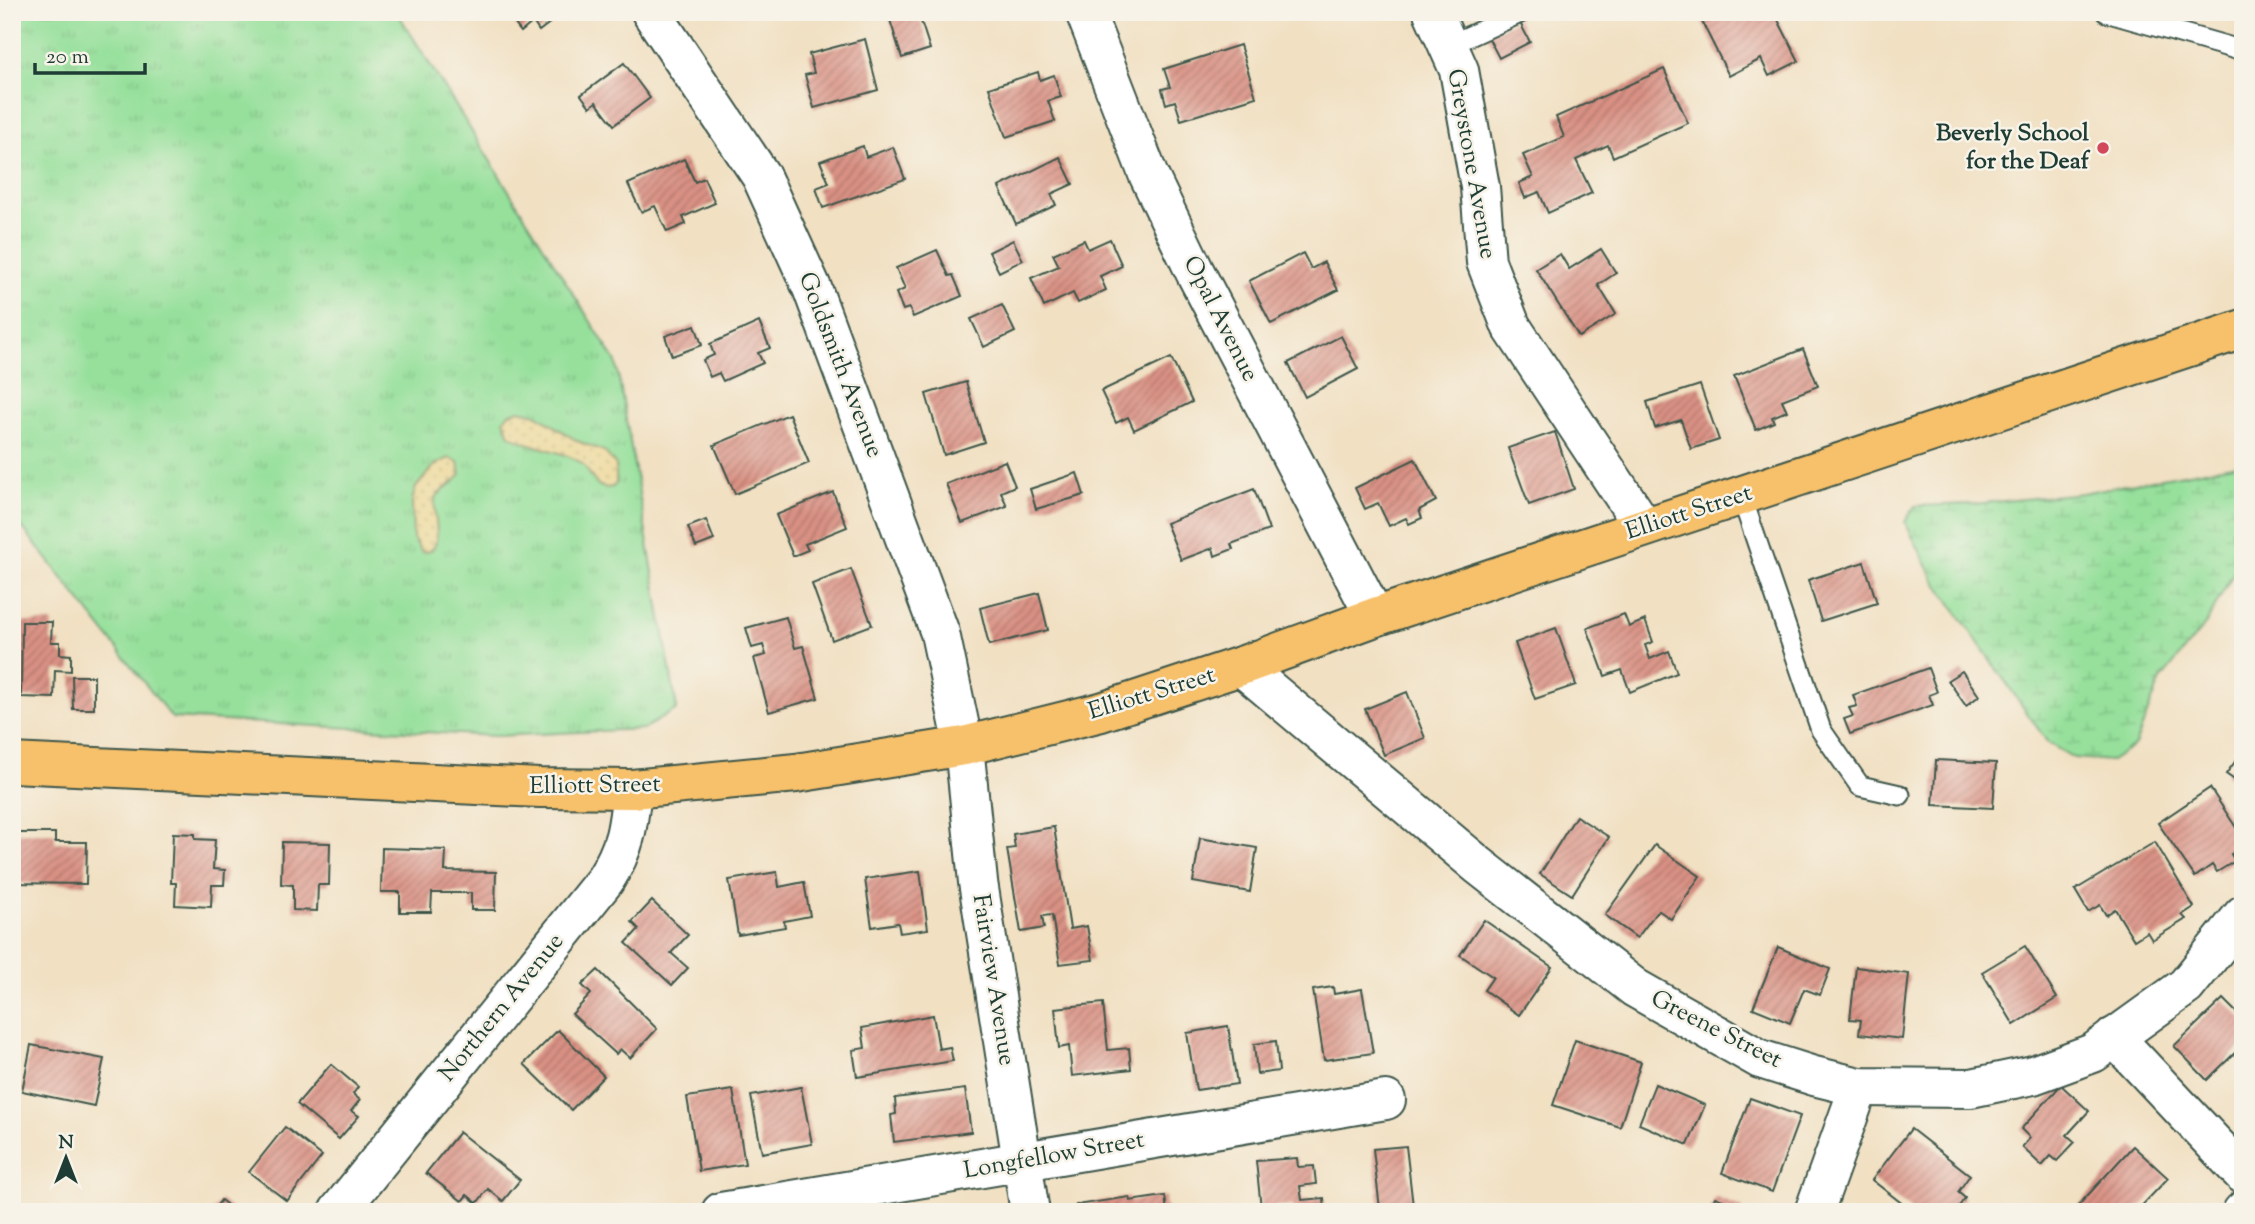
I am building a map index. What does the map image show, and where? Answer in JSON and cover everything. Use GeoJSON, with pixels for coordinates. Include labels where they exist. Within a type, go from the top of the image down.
{"type":"FeatureCollection","features":[{"type":"Feature","properties":{"kind":"main road","name":"Elliott Street"},"geometry":{"type":"LineString","coordinates":[[12,762],[540,788],[632,789],[796,773],[964,746],[1101,712],[1241,666],[1374,617],[2243,329]]}},
{"type":"Feature","properties":{"kind":"street","name":"Goldsmith Avenue"},"geometry":{"type":"LineString","coordinates":[[651,12],[761,176],[812,288],[940,633],[964,746]]}},
{"type":"Feature","properties":{"kind":"street","name":"Opal Avenue"},"geometry":{"type":"LineString","coordinates":[[1085,12],[1153,186],[1374,617]]}},
{"type":"Feature","properties":{"kind":"street","name":"Greystone Avenue"},"geometry":{"type":"LineString","coordinates":[[1441,29],[1460,70],[1480,187],[1486,262],[1511,326],[1644,527]]}},
{"type":"Feature","properties":{"kind":"street","name":"Greene Street"},"geometry":{"type":"LineString","coordinates":[[1241,666],[1478,865],[1635,988],[1760,1059],[1814,1076],[1859,1087],[1971,1088],[2033,1075],[2092,1053],[2186,986],[2243,915]]}},
{"type":"Feature","properties":{"kind":"street","name":"Fairview Avenue"},"geometry":{"type":"LineString","coordinates":[[964,746],[978,882],[1030,1212]]}},
{"type":"Feature","properties":{"kind":"street","name":"Northern Avenue"},"geometry":{"type":"LineString","coordinates":[[338,1212],[605,880],[620,857],[628,828],[632,789]]}},
{"type":"Feature","properties":{"kind":"street"},"geometry":{"type":"LineString","coordinates":[[2114,1037],[2243,1174]]}},
{"type":"Feature","properties":{"kind":"street"},"geometry":{"type":"LineString","coordinates":[[1814,1212],[1859,1087]]}},
{"type":"Feature","properties":{"kind":"street","name":"Longfellow Street"},"geometry":{"type":"LineString","coordinates":[[721,1212],[1386,1100]]}},
{"type":"Feature","properties":{"kind":"lane"},"geometry":{"type":"LineString","coordinates":[[1441,29],[1522,12]]}},
{"type":"Feature","properties":{"kind":"lane"},"geometry":{"type":"LineString","coordinates":[[2106,12],[2243,51]]}},
{"type":"Feature","properties":{"kind":"lane"},"geometry":{"type":"LineString","coordinates":[[1741,495],[1821,730],[1860,786],[1900,796]]}},
{"type":"Feature","properties":{"kind":"green space"},"geometry":{"type":"Polygon","coordinates":[[[12,12],[397,12],[616,362],[677,709],[643,729],[495,736],[172,718],[12,514],[12,12]]]}},
{"type":"Feature","properties":{"kind":"green space"},"geometry":{"type":"Polygon","coordinates":[[[2243,463],[2243,555],[2207,622],[2160,681],[2135,745],[2111,761],[2074,758],[2048,743],[1934,579],[1905,522],[1915,506],[1974,504],[2082,493],[2243,463]]]}},
{"type":"Feature","properties":{"kind":"sand"},"geometry":{"type":"Polygon","coordinates":[[[519,410],[536,414],[577,441],[604,451],[616,465],[616,483],[613,487],[599,485],[585,467],[572,457],[510,435],[504,420],[508,414],[519,410]]]}},
{"type":"Feature","properties":{"kind":"sand"},"geometry":{"type":"Polygon","coordinates":[[[449,458],[458,462],[461,474],[435,498],[436,540],[430,551],[422,552],[413,538],[412,501],[416,487],[435,465],[449,458]]]}},
{"type":"Feature","properties":{"kind":"building"},"geometry":{"type":"Polygon","coordinates":[[[506,12],[564,12],[539,31],[533,22],[521,32],[506,12]]]}},
{"type":"Feature","properties":{"kind":"building"},"geometry":{"type":"Polygon","coordinates":[[[918,12],[930,49],[902,58],[890,20],[918,12]]]}},
{"type":"Feature","properties":{"kind":"building"},"geometry":{"type":"Polygon","coordinates":[[[1697,12],[1774,12],[1799,61],[1769,76],[1761,59],[1729,76],[1697,12]]]}},
{"type":"Feature","properties":{"kind":"building"},"geometry":{"type":"Polygon","coordinates":[[[1518,19],[1530,42],[1499,58],[1487,35],[1518,19]]]}},
{"type":"Feature","properties":{"kind":"building"},"geometry":{"type":"Polygon","coordinates":[[[865,39],[878,90],[814,108],[805,75],[814,73],[809,54],[865,39]]]}},
{"type":"Feature","properties":{"kind":"building"},"geometry":{"type":"Polygon","coordinates":[[[1240,45],[1256,97],[1181,120],[1175,101],[1166,104],[1162,89],[1170,87],[1164,69],[1240,45]]]}},
{"type":"Feature","properties":{"kind":"building"},"geometry":{"type":"Polygon","coordinates":[[[624,63],[650,98],[614,125],[596,102],[590,107],[581,95],[624,63]]]}},
{"type":"Feature","properties":{"kind":"building"},"geometry":{"type":"Polygon","coordinates":[[[1664,69],[1688,123],[1613,157],[1608,145],[1576,160],[1592,193],[1548,213],[1539,192],[1525,198],[1519,183],[1533,177],[1523,155],[1564,137],[1556,117],[1664,69]]]}},
{"type":"Feature","properties":{"kind":"building"},"geometry":{"type":"Polygon","coordinates":[[[1038,72],[1040,80],[1054,75],[1061,97],[1048,101],[1055,121],[1006,137],[989,88],[1038,72]]]}},
{"type":"Feature","properties":{"kind":"building"},"geometry":{"type":"Polygon","coordinates":[[[863,146],[866,157],[893,147],[905,179],[823,208],[816,188],[829,183],[820,161],[863,146]]]}},
{"type":"Feature","properties":{"kind":"building"},"geometry":{"type":"Polygon","coordinates":[[[1060,157],[1073,184],[1051,194],[1056,205],[1016,224],[999,187],[1060,157]]]}},
{"type":"Feature","properties":{"kind":"building"},"geometry":{"type":"Polygon","coordinates":[[[684,159],[695,182],[704,178],[715,203],[683,217],[686,224],[667,232],[655,206],[641,212],[628,184],[684,159]]]}},
{"type":"Feature","properties":{"kind":"building"},"geometry":{"type":"Polygon","coordinates":[[[1110,239],[1122,266],[1100,276],[1106,290],[1078,303],[1073,293],[1044,307],[1031,278],[1059,266],[1053,254],[1084,240],[1088,249],[1110,239]]]}},
{"type":"Feature","properties":{"kind":"building"},"geometry":{"type":"Polygon","coordinates":[[[1013,240],[1023,260],[999,272],[989,252],[1013,240]]]}},
{"type":"Feature","properties":{"kind":"building"},"geometry":{"type":"Polygon","coordinates":[[[1601,249],[1616,273],[1598,285],[1616,314],[1579,337],[1536,269],[1560,254],[1569,269],[1601,249]]]}},
{"type":"Feature","properties":{"kind":"building"},"geometry":{"type":"Polygon","coordinates":[[[937,250],[949,276],[953,275],[962,296],[913,317],[909,308],[903,310],[896,293],[905,289],[896,268],[937,250]]]}},
{"type":"Feature","properties":{"kind":"building"},"geometry":{"type":"Polygon","coordinates":[[[1303,253],[1311,269],[1324,262],[1338,290],[1271,324],[1249,281],[1303,253]]]}},
{"type":"Feature","properties":{"kind":"building"},"geometry":{"type":"Polygon","coordinates":[[[1002,305],[1015,332],[984,347],[971,319],[1002,305]]]}},
{"type":"Feature","properties":{"kind":"building"},"geometry":{"type":"Polygon","coordinates":[[[759,322],[770,348],[758,353],[763,363],[723,381],[719,373],[710,377],[703,360],[714,355],[710,344],[759,322]]]}},
{"type":"Feature","properties":{"kind":"building"},"geometry":{"type":"Polygon","coordinates":[[[695,325],[702,345],[672,356],[665,336],[695,325]]]}},
{"type":"Feature","properties":{"kind":"building"},"geometry":{"type":"Polygon","coordinates":[[[1341,336],[1358,369],[1305,397],[1288,363],[1341,336]]]}},
{"type":"Feature","properties":{"kind":"building"},"geometry":{"type":"Polygon","coordinates":[[[1803,349],[1818,386],[1782,400],[1787,411],[1772,417],[1774,422],[1756,430],[1734,376],[1803,349]]]}},
{"type":"Feature","properties":{"kind":"building"},"geometry":{"type":"Polygon","coordinates":[[[1171,358],[1192,402],[1134,430],[1128,417],[1116,423],[1101,391],[1171,358]]]}},
{"type":"Feature","properties":{"kind":"building"},"geometry":{"type":"Polygon","coordinates":[[[966,382],[984,442],[944,455],[926,394],[966,382]]]}},
{"type":"Feature","properties":{"kind":"building"},"geometry":{"type":"Polygon","coordinates":[[[1700,385],[1719,440],[1691,449],[1681,420],[1655,428],[1647,402],[1700,385]]]}},
{"type":"Feature","properties":{"kind":"building"},"geometry":{"type":"Polygon","coordinates":[[[789,414],[809,463],[735,494],[714,445],[789,414]]]}},
{"type":"Feature","properties":{"kind":"building"},"geometry":{"type":"Polygon","coordinates":[[[1555,432],[1574,489],[1529,505],[1508,448],[1555,432]]]}},
{"type":"Feature","properties":{"kind":"building"},"geometry":{"type":"Polygon","coordinates":[[[1415,459],[1436,501],[1419,510],[1422,518],[1409,524],[1406,518],[1389,526],[1378,503],[1365,509],[1355,488],[1415,459]]]}},
{"type":"Feature","properties":{"kind":"building"},"geometry":{"type":"Polygon","coordinates":[[[1005,461],[1015,486],[1001,492],[1007,506],[962,523],[946,484],[1005,461]]]}},
{"type":"Feature","properties":{"kind":"building"},"geometry":{"type":"Polygon","coordinates":[[[1077,473],[1084,495],[1036,509],[1030,489],[1077,473]]]}},
{"type":"Feature","properties":{"kind":"building"},"geometry":{"type":"Polygon","coordinates":[[[1254,489],[1269,530],[1231,544],[1233,549],[1215,556],[1213,548],[1181,560],[1166,523],[1254,489]]]}},
{"type":"Feature","properties":{"kind":"building"},"geometry":{"type":"Polygon","coordinates":[[[833,492],[847,527],[805,544],[808,550],[793,556],[776,515],[833,492]]]}},
{"type":"Feature","properties":{"kind":"building"},"geometry":{"type":"Polygon","coordinates":[[[706,520],[714,540],[696,547],[688,527],[706,520]]]}},
{"type":"Feature","properties":{"kind":"building"},"geometry":{"type":"Polygon","coordinates":[[[1864,562],[1877,603],[1821,621],[1808,580],[1864,562]]]}},
{"type":"Feature","properties":{"kind":"building"},"geometry":{"type":"Polygon","coordinates":[[[851,569],[872,625],[832,640],[812,584],[851,569]]]}},
{"type":"Feature","properties":{"kind":"building"},"geometry":{"type":"Polygon","coordinates":[[[1039,593],[1048,630],[989,645],[980,608],[1039,593]]]}},
{"type":"Feature","properties":{"kind":"building"},"geometry":{"type":"Polygon","coordinates":[[[1624,614],[1629,627],[1645,620],[1653,642],[1645,645],[1650,659],[1669,651],[1677,673],[1630,692],[1622,670],[1605,676],[1587,628],[1624,614]]]}},
{"type":"Feature","properties":{"kind":"building"},"geometry":{"type":"Polygon","coordinates":[[[786,617],[795,648],[803,646],[818,698],[769,712],[754,658],[766,655],[763,645],[752,648],[746,628],[786,617]]]}},
{"type":"Feature","properties":{"kind":"building"},"geometry":{"type":"Polygon","coordinates":[[[22,622],[52,622],[51,642],[60,642],[60,654],[71,655],[71,671],[55,670],[54,698],[21,697],[22,622]]]}},
{"type":"Feature","properties":{"kind":"building"},"geometry":{"type":"Polygon","coordinates":[[[1556,628],[1576,685],[1535,699],[1515,643],[1556,628]]]}},
{"type":"Feature","properties":{"kind":"building"},"geometry":{"type":"Polygon","coordinates":[[[1928,668],[1937,692],[1929,695],[1933,705],[1850,734],[1844,719],[1853,716],[1849,708],[1857,706],[1853,695],[1928,668]]]}},
{"type":"Feature","properties":{"kind":"building"},"geometry":{"type":"Polygon","coordinates":[[[1962,671],[1979,696],[1966,706],[1948,680],[1962,671]]]}},
{"type":"Feature","properties":{"kind":"building"},"geometry":{"type":"Polygon","coordinates":[[[72,676],[94,676],[94,709],[73,709],[72,676]]]}},
{"type":"Feature","properties":{"kind":"building"},"geometry":{"type":"Polygon","coordinates":[[[1407,692],[1425,738],[1384,755],[1365,709],[1407,692]]]}},
{"type":"Feature","properties":{"kind":"building"},"geometry":{"type":"Polygon","coordinates":[[[2243,751],[2243,786],[2226,774],[2243,751]]]}},
{"type":"Feature","properties":{"kind":"building"},"geometry":{"type":"Polygon","coordinates":[[[1936,760],[1996,763],[1993,808],[1933,805],[1936,760]]]}},
{"type":"Feature","properties":{"kind":"building"},"geometry":{"type":"Polygon","coordinates":[[[2210,788],[2243,838],[2243,847],[2231,854],[2235,861],[2217,872],[2212,865],[2195,877],[2158,823],[2210,788]]]}},
{"type":"Feature","properties":{"kind":"building"},"geometry":{"type":"Polygon","coordinates":[[[1576,816],[1609,837],[1572,895],[1540,874],[1576,816]]]}},
{"type":"Feature","properties":{"kind":"building"},"geometry":{"type":"Polygon","coordinates":[[[1054,827],[1070,929],[1087,926],[1093,960],[1060,964],[1052,915],[1042,916],[1044,928],[1021,932],[1007,849],[1015,848],[1013,834],[1054,827]]]}},
{"type":"Feature","properties":{"kind":"building"},"geometry":{"type":"Polygon","coordinates":[[[12,833],[55,833],[55,842],[87,842],[86,884],[12,883],[12,833]]]}},
{"type":"Feature","properties":{"kind":"building"},"geometry":{"type":"Polygon","coordinates":[[[173,833],[195,834],[195,839],[215,840],[213,869],[225,870],[224,885],[212,885],[211,907],[175,905],[176,883],[171,883],[173,833]]]}},
{"type":"Feature","properties":{"kind":"building"},"geometry":{"type":"Polygon","coordinates":[[[1200,838],[1257,848],[1250,892],[1193,882],[1200,838]]]}},
{"type":"Feature","properties":{"kind":"building"},"geometry":{"type":"Polygon","coordinates":[[[282,842],[330,843],[329,885],[318,885],[317,911],[293,910],[293,885],[281,884],[282,842]]]}},
{"type":"Feature","properties":{"kind":"building"},"geometry":{"type":"Polygon","coordinates":[[[2155,842],[2194,907],[2182,915],[2186,919],[2152,940],[2147,932],[2134,940],[2115,909],[2106,915],[2100,905],[2088,912],[2075,890],[2155,842]]]}},
{"type":"Feature","properties":{"kind":"building"},"geometry":{"type":"Polygon","coordinates":[[[1655,845],[1700,876],[1671,919],[1658,910],[1637,938],[1605,915],[1655,845]]]}},
{"type":"Feature","properties":{"kind":"building"},"geometry":{"type":"Polygon","coordinates":[[[382,848],[446,850],[445,871],[496,872],[495,910],[471,910],[471,893],[432,893],[431,912],[400,912],[400,892],[381,892],[382,848]]]}},
{"type":"Feature","properties":{"kind":"building"},"geometry":{"type":"Polygon","coordinates":[[[920,871],[928,929],[900,933],[898,923],[872,927],[865,879],[920,871]]]}},
{"type":"Feature","properties":{"kind":"building"},"geometry":{"type":"Polygon","coordinates":[[[777,872],[779,887],[804,882],[810,916],[784,921],[785,927],[738,935],[729,880],[777,872]]]}},
{"type":"Feature","properties":{"kind":"building"},"geometry":{"type":"Polygon","coordinates":[[[652,901],[688,935],[671,953],[688,968],[672,985],[626,943],[639,929],[632,922],[652,901]]]}},
{"type":"Feature","properties":{"kind":"building"},"geometry":{"type":"Polygon","coordinates":[[[1484,920],[1552,967],[1519,1015],[1484,990],[1493,977],[1460,955],[1484,920]]]}},
{"type":"Feature","properties":{"kind":"building"},"geometry":{"type":"Polygon","coordinates":[[[2025,946],[2057,998],[2014,1025],[1982,972],[2025,946]]]}},
{"type":"Feature","properties":{"kind":"building"},"geometry":{"type":"Polygon","coordinates":[[[1778,947],[1830,969],[1820,995],[1804,989],[1790,1023],[1753,1008],[1778,947]]]}},
{"type":"Feature","properties":{"kind":"building"},"geometry":{"type":"Polygon","coordinates":[[[1856,967],[1909,974],[1902,1039],[1859,1034],[1861,1020],[1850,1019],[1856,967]]]}},
{"type":"Feature","properties":{"kind":"building"},"geometry":{"type":"Polygon","coordinates":[[[598,970],[657,1029],[630,1058],[620,1049],[616,1054],[572,1014],[591,994],[582,985],[598,970]]]}},
{"type":"Feature","properties":{"kind":"building"},"geometry":{"type":"Polygon","coordinates":[[[1333,987],[1334,994],[1362,989],[1373,1053],[1324,1060],[1313,990],[1333,987]]]}},
{"type":"Feature","properties":{"kind":"building"},"geometry":{"type":"Polygon","coordinates":[[[2223,999],[2243,1019],[2243,1045],[2207,1080],[2174,1046],[2223,999]]]}},
{"type":"Feature","properties":{"kind":"building"},"geometry":{"type":"Polygon","coordinates":[[[1103,1003],[1108,1050],[1129,1048],[1131,1069],[1072,1076],[1069,1046],[1059,1048],[1055,1008],[1103,1003]]]}},
{"type":"Feature","properties":{"kind":"building"},"geometry":{"type":"Polygon","coordinates":[[[933,1015],[939,1049],[950,1047],[953,1061],[857,1077],[853,1050],[865,1048],[862,1028],[933,1015]]]}},
{"type":"Feature","properties":{"kind":"building"},"geometry":{"type":"Polygon","coordinates":[[[1228,1026],[1237,1084],[1196,1090],[1187,1033],[1228,1026]]]}},
{"type":"Feature","properties":{"kind":"building"},"geometry":{"type":"Polygon","coordinates":[[[558,1030],[604,1076],[571,1110],[524,1064],[558,1030]]]}},
{"type":"Feature","properties":{"kind":"building"},"geometry":{"type":"Polygon","coordinates":[[[1575,1040],[1641,1062],[1620,1127],[1553,1105],[1575,1040]]]}},
{"type":"Feature","properties":{"kind":"building"},"geometry":{"type":"Polygon","coordinates":[[[1276,1041],[1279,1071],[1257,1074],[1254,1044],[1276,1041]]]}},
{"type":"Feature","properties":{"kind":"building"},"geometry":{"type":"Polygon","coordinates":[[[31,1045],[104,1059],[94,1106],[22,1091],[31,1045]]]}},
{"type":"Feature","properties":{"kind":"building"},"geometry":{"type":"Polygon","coordinates":[[[331,1064],[358,1087],[353,1094],[360,1100],[351,1111],[359,1116],[339,1139],[297,1104],[331,1064]]]}},
{"type":"Feature","properties":{"kind":"building"},"geometry":{"type":"Polygon","coordinates":[[[1655,1084],[1705,1105],[1688,1145],[1639,1124],[1655,1084]]]}},
{"type":"Feature","properties":{"kind":"building"},"geometry":{"type":"Polygon","coordinates":[[[2061,1085],[2089,1111],[2067,1135],[2075,1142],[2057,1161],[2051,1156],[2042,1166],[2022,1147],[2030,1138],[2021,1129],[2061,1085]]]}},
{"type":"Feature","properties":{"kind":"building"},"geometry":{"type":"Polygon","coordinates":[[[801,1087],[812,1144],[762,1153],[751,1096],[801,1087]]]}},
{"type":"Feature","properties":{"kind":"building"},"geometry":{"type":"Polygon","coordinates":[[[965,1089],[971,1132],[894,1142],[891,1115],[896,1114],[895,1098],[965,1089]]]}},
{"type":"Feature","properties":{"kind":"building"},"geometry":{"type":"Polygon","coordinates":[[[733,1090],[745,1164],[699,1171],[687,1097],[733,1090]]]}},
{"type":"Feature","properties":{"kind":"building"},"geometry":{"type":"Polygon","coordinates":[[[1750,1098],[1800,1116],[1772,1192],[1722,1173],[1750,1098]]]}},
{"type":"Feature","properties":{"kind":"building"},"geometry":{"type":"Polygon","coordinates":[[[285,1127],[322,1156],[287,1201],[249,1172],[285,1127]]]}},
{"type":"Feature","properties":{"kind":"building"},"geometry":{"type":"Polygon","coordinates":[[[1911,1129],[1970,1175],[1958,1192],[1965,1198],[1955,1212],[1947,1208],[1944,1212],[1913,1212],[1872,1180],[1911,1129]]]}},
{"type":"Feature","properties":{"kind":"building"},"geometry":{"type":"Polygon","coordinates":[[[459,1132],[520,1180],[503,1201],[488,1189],[477,1203],[467,1195],[462,1201],[426,1173],[459,1132]]]}},
{"type":"Feature","properties":{"kind":"building"},"geometry":{"type":"Polygon","coordinates":[[[1406,1146],[1413,1206],[1380,1209],[1373,1149],[1406,1146]]]}},
{"type":"Feature","properties":{"kind":"building"},"geometry":{"type":"Polygon","coordinates":[[[2133,1146],[2168,1178],[2136,1212],[2080,1212],[2076,1208],[2133,1146]]]}},
{"type":"Feature","properties":{"kind":"building"},"geometry":{"type":"Polygon","coordinates":[[[1297,1158],[1298,1167],[1314,1166],[1316,1184],[1300,1186],[1302,1200],[1324,1198],[1325,1212],[1294,1212],[1293,1205],[1261,1208],[1256,1161],[1297,1158]]]}},
{"type":"Feature","properties":{"kind":"building"},"geometry":{"type":"Polygon","coordinates":[[[1165,1196],[1167,1212],[1077,1212],[1076,1205],[1129,1197],[1130,1201],[1165,1196]]]}},
{"type":"Feature","properties":{"kind":"building"},"geometry":{"type":"Polygon","coordinates":[[[1715,1197],[1743,1208],[1742,1212],[1709,1212],[1715,1197]]]}},
{"type":"Feature","properties":{"kind":"building"},"geometry":{"type":"Polygon","coordinates":[[[221,1200],[236,1212],[212,1212],[221,1200]]]}},
{"type":"Feature","properties":{"kind":"place","name":"Beverly School for the Deaf"},"geometry":{"type":"Point","coordinates":[2103,148]}}]}
